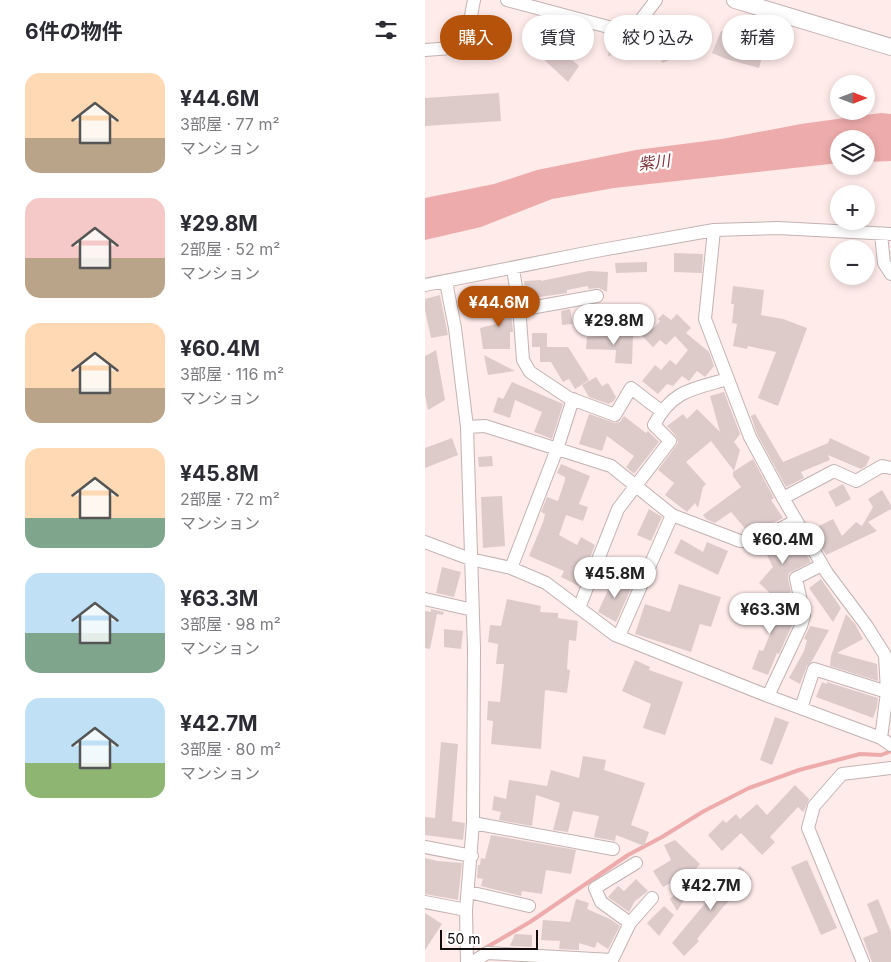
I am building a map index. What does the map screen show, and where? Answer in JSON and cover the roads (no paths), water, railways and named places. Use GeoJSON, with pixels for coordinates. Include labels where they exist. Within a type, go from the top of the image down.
{"type":"FeatureCollection","features":[{"type":"Feature","properties":{"kind":"main road"},"geometry":{"type":"LineString","coordinates":[[735,0],[891,47]]}},
{"type":"Feature","properties":{"kind":"street"},"geometry":{"type":"LineString","coordinates":[[425,50],[465,47],[474,0]]}},
{"type":"Feature","properties":{"kind":"street"},"geometry":{"type":"LineString","coordinates":[[507,0],[631,33],[656,0]]}},
{"type":"Feature","properties":{"kind":"street"},"geometry":{"type":"LineString","coordinates":[[425,285],[714,230],[778,228],[886,234],[884,263],[891,274]]}},
{"type":"Feature","properties":{"kind":"street"},"geometry":{"type":"LineString","coordinates":[[425,542],[471,560],[511,568],[546,583],[619,636],[886,742],[887,692],[885,655],[866,625],[822,565],[795,521],[750,438],[705,319],[714,230]]}},
{"type":"Feature","properties":{"kind":"street"},"geometry":{"type":"LineString","coordinates":[[513,269],[523,360],[530,372],[573,399],[615,415],[631,388],[661,410]]}},
{"type":"Feature","properties":{"kind":"street"},"geometry":{"type":"LineString","coordinates":[[446,282],[455,328],[467,427],[473,610],[473,822],[472,856],[466,910],[467,962]]}},
{"type":"Feature","properties":{"kind":"street"},"geometry":{"type":"LineString","coordinates":[[519,310],[597,296]]}},
{"type":"Feature","properties":{"kind":"street"},"geometry":{"type":"LineString","coordinates":[[579,608],[618,509],[670,441],[654,425],[661,410],[683,392],[728,379]]}},
{"type":"Feature","properties":{"kind":"street"},"geometry":{"type":"LineString","coordinates":[[511,568],[557,449],[573,399]]}},
{"type":"Feature","properties":{"kind":"street"},"geometry":{"type":"LineString","coordinates":[[467,427],[485,426],[611,466],[672,515],[740,541],[756,542],[795,521]]}},
{"type":"Feature","properties":{"kind":"street"},"geometry":{"type":"LineString","coordinates":[[783,498],[834,471],[856,481],[882,466],[891,468]]}},
{"type":"Feature","properties":{"kind":"street"},"geometry":{"type":"LineString","coordinates":[[619,636],[672,515]]}},
{"type":"Feature","properties":{"kind":"street"},"geometry":{"type":"LineString","coordinates":[[768,696],[804,616],[796,578],[822,565]]}},
{"type":"Feature","properties":{"kind":"street"},"geometry":{"type":"LineString","coordinates":[[425,599],[473,610]]}},
{"type":"Feature","properties":{"kind":"street"},"geometry":{"type":"LineString","coordinates":[[801,708],[814,669],[887,692]]}},
{"type":"Feature","properties":{"kind":"street"},"geometry":{"type":"LineString","coordinates":[[863,962],[808,828],[813,806],[842,774],[891,768]]}},
{"type":"Feature","properties":{"kind":"street"},"geometry":{"type":"LineString","coordinates":[[473,822],[613,849]]}},
{"type":"Feature","properties":{"kind":"street"},"geometry":{"type":"LineString","coordinates":[[425,847],[472,856]]}},
{"type":"Feature","properties":{"kind":"street"},"geometry":{"type":"LineString","coordinates":[[630,923],[601,902],[595,888],[636,863]]}},
{"type":"Feature","properties":{"kind":"street"},"geometry":{"type":"LineString","coordinates":[[469,892],[529,906]]}},
{"type":"Feature","properties":{"kind":"street"},"geometry":{"type":"LineString","coordinates":[[473,962],[487,953],[612,960],[630,923],[653,898]]}},
{"type":"Feature","properties":{"kind":"street"},"geometry":{"type":"LineString","coordinates":[[425,902],[466,910]]}},
{"type":"Feature","properties":{"kind":"water","name":"紫川"},"geometry":{"type":"Polygon","coordinates":[[[875,114],[891,114],[891,161],[875,162],[875,130],[830,130],[830,164],[614,188],[552,199],[481,227],[425,240],[425,198],[494,184],[537,170],[636,150],[722,139],[830,120],[875,120],[875,114]]]}},
{"type":"Feature","properties":{"kind":"waterway"},"geometry":{"type":"LineString","coordinates":[[482,950],[530,922],[628,855],[704,811],[749,788],[799,770],[860,754],[881,755],[891,751]]}}]}
